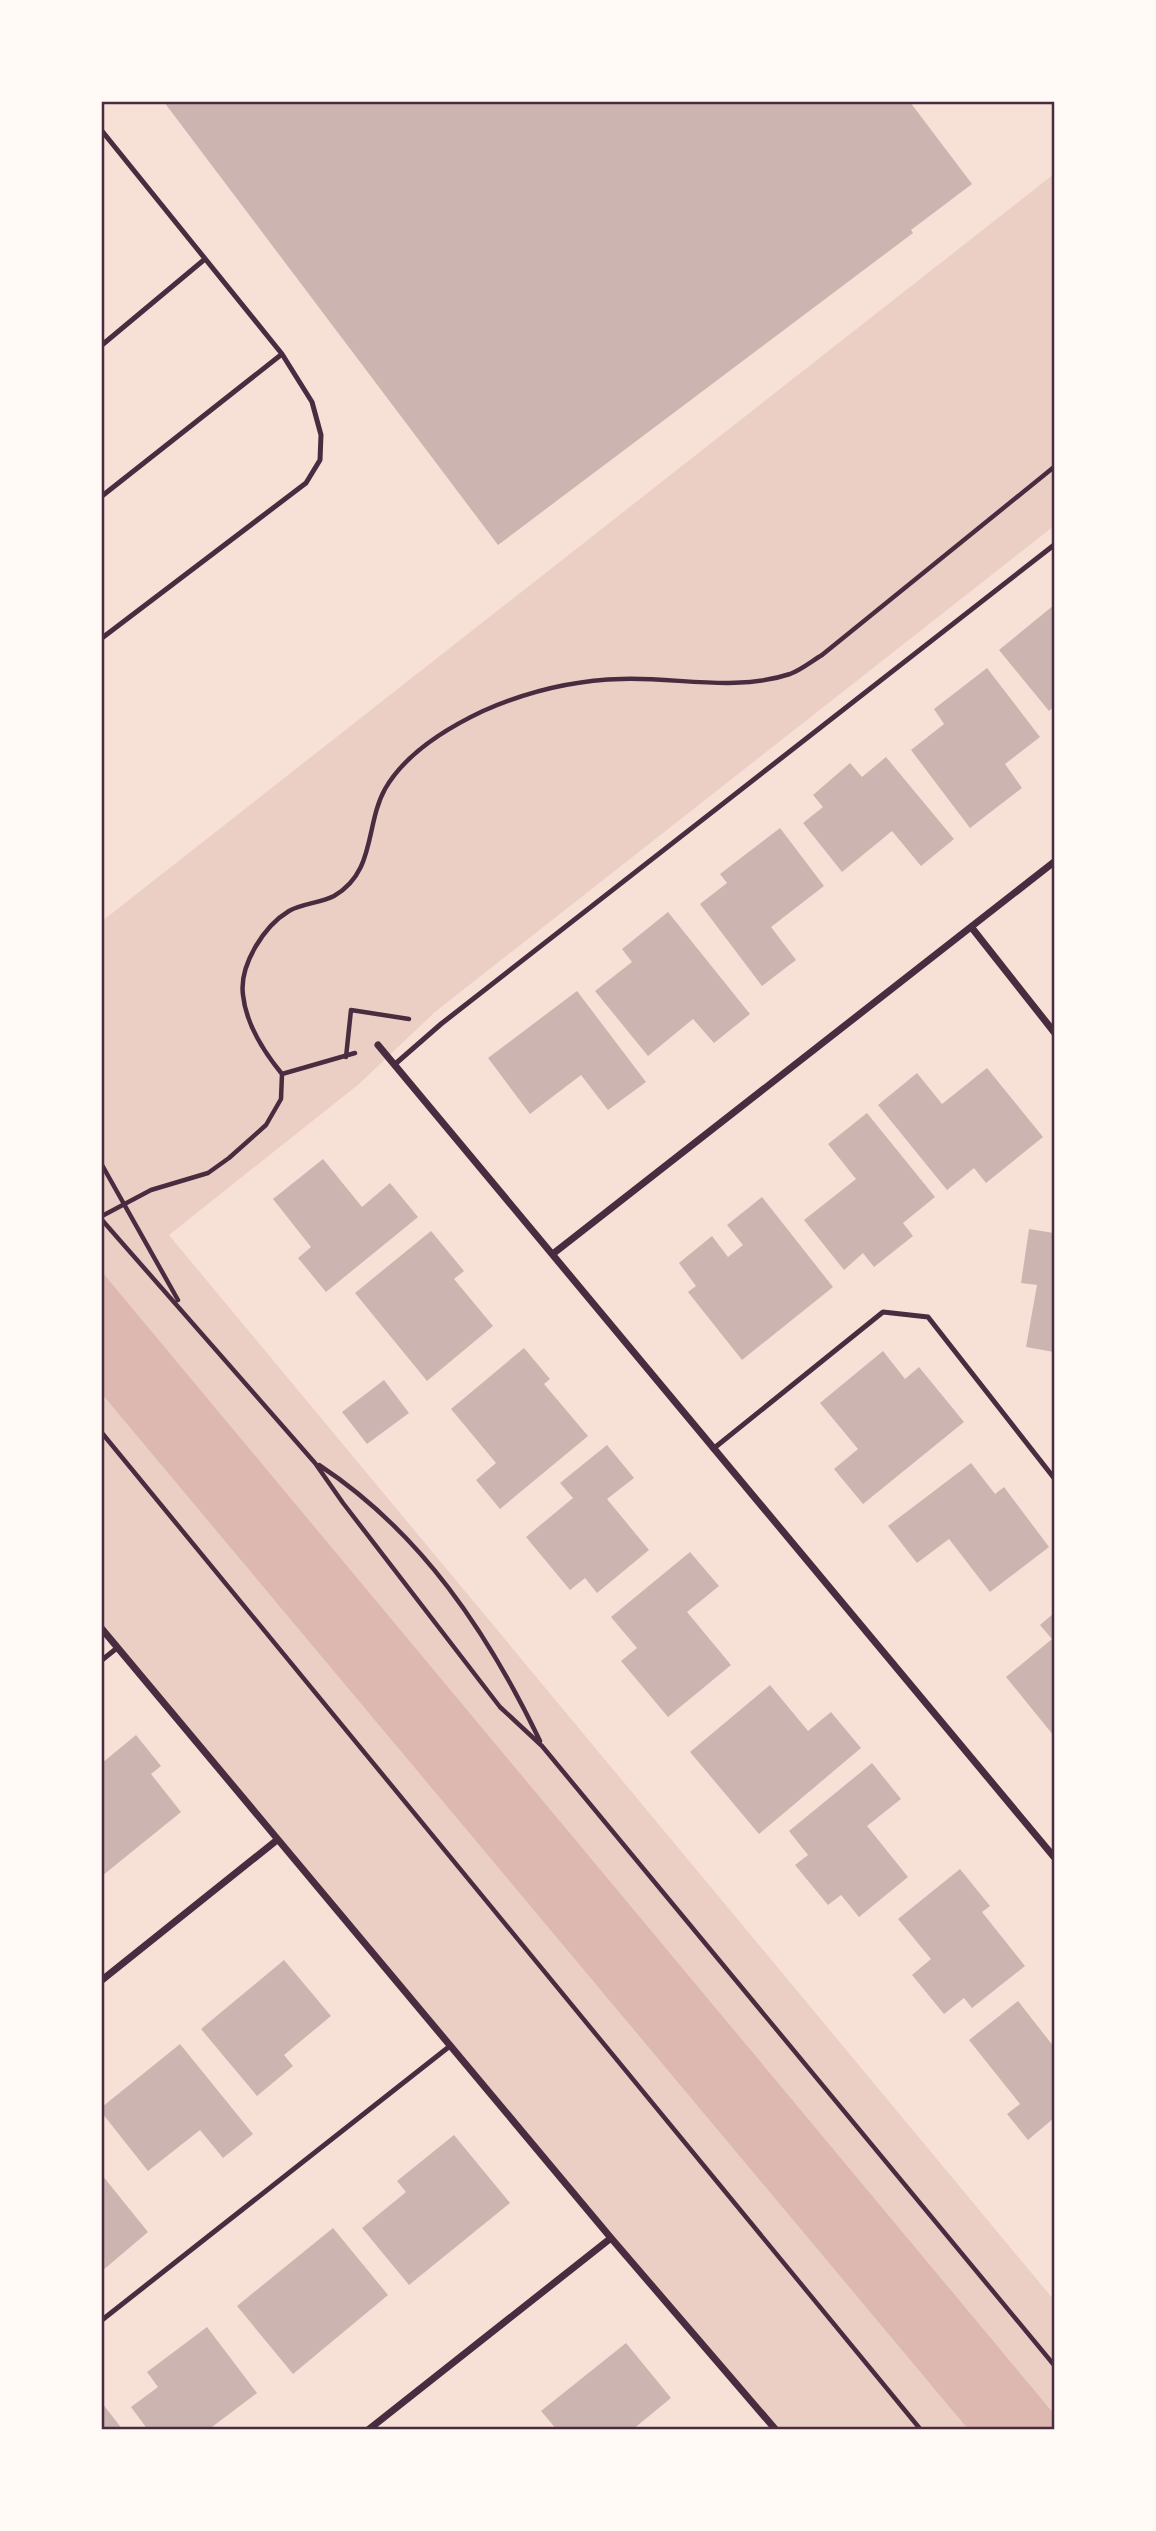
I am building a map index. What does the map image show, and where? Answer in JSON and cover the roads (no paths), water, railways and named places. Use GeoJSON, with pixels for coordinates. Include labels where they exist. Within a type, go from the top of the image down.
{"type":"FeatureCollection","features":[{"type":"Feature","properties":{"kind":"street"},"geometry":{"type":"LineString","coordinates":[[554,1253],[1055,862]]}},
{"type":"Feature","properties":{"kind":"street"},"geometry":{"type":"LineString","coordinates":[[972,929],[1055,1032]]}},
{"type":"Feature","properties":{"kind":"street"},"geometry":{"type":"LineString","coordinates":[[378,1045],[1055,1857]]}},
{"type":"Feature","properties":{"kind":"street"},"geometry":{"type":"LineString","coordinates":[[102,1629],[611,2238],[776,2429]]}},
{"type":"Feature","properties":{"kind":"street"},"geometry":{"type":"LineString","coordinates":[[102,1980],[277,1840]]}},
{"type":"Feature","properties":{"kind":"street"},"geometry":{"type":"LineString","coordinates":[[368,2430],[611,2238]]}},
{"type":"Feature","properties":{"kind":"lane"},"geometry":{"type":"LineString","coordinates":[[102,131],[282,354],[312,402],[321,435],[320,460],[306,483],[102,638]]}},
{"type":"Feature","properties":{"kind":"lane"},"geometry":{"type":"LineString","coordinates":[[102,345],[205,258]]}},
{"type":"Feature","properties":{"kind":"lane"},"geometry":{"type":"LineString","coordinates":[[102,496],[282,354]]}},
{"type":"Feature","properties":{"kind":"lane"},"geometry":{"type":"LineString","coordinates":[[394,1065],[441,1024],[1055,545]]}},
{"type":"Feature","properties":{"kind":"lane"},"geometry":{"type":"LineString","coordinates":[[713,1448],[883,1312],[928,1317],[1055,1478]]}},
{"type":"Feature","properties":{"kind":"lane"},"geometry":{"type":"LineString","coordinates":[[102,1660],[117,1647]]}},
{"type":"Feature","properties":{"kind":"lane"},"geometry":{"type":"LineString","coordinates":[[102,2320],[450,2046]]}}]}
